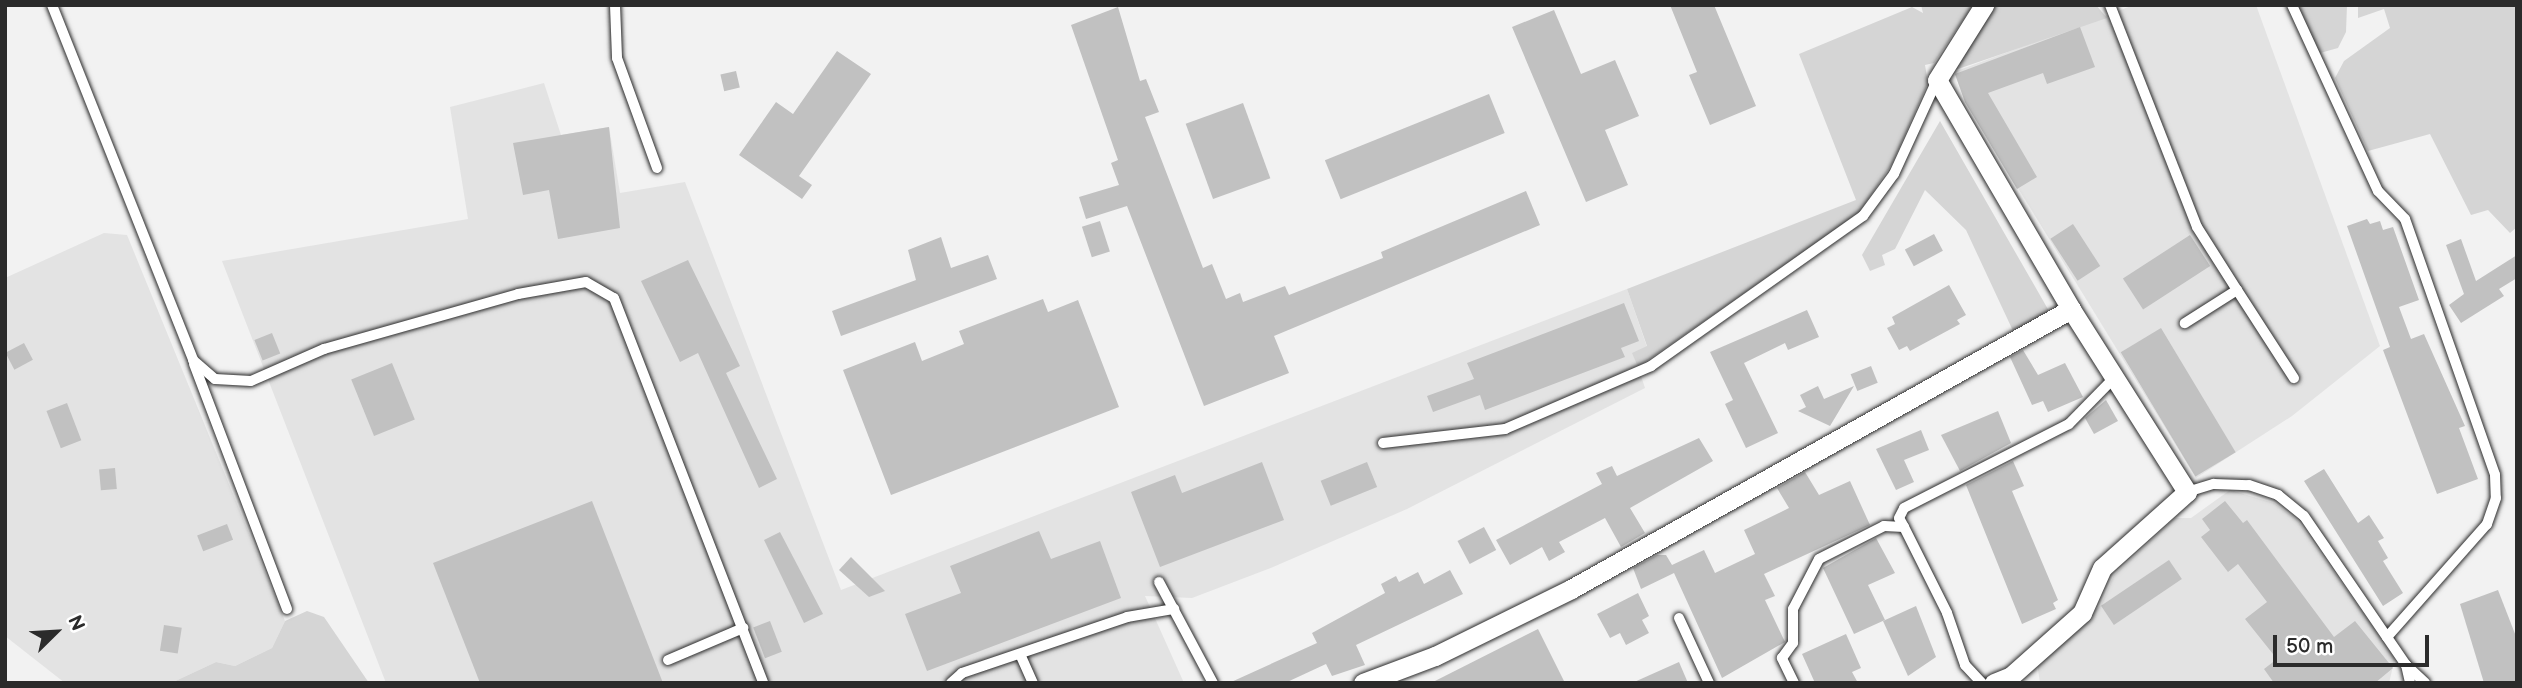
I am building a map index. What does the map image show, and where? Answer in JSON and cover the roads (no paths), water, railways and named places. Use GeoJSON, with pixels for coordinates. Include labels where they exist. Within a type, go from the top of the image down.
{"type":"FeatureCollection","features":[{"type":"Feature","properties":{"kind":"street"},"geometry":{"type":"LineString","coordinates":[[1984,5],[1937,80],[2071,309],[2187,492],[2102,568],[2082,613],[2011,676],[1994,683]]}},
{"type":"Feature","properties":{"kind":"street"},"geometry":{"type":"LineString","coordinates":[[1363,683],[1435,656],[1570,589],[2071,309]]}},
{"type":"Feature","properties":{"kind":"lane"},"geometry":{"type":"LineString","coordinates":[[52,5],[193,360],[286,609]]}},
{"type":"Feature","properties":{"kind":"lane"},"geometry":{"type":"LineString","coordinates":[[615,5],[617,58],[657,168]]}},
{"type":"Feature","properties":{"kind":"lane"},"geometry":{"type":"LineString","coordinates":[[2110,5],[2197,227],[2294,378]]}},
{"type":"Feature","properties":{"kind":"lane"},"geometry":{"type":"LineString","coordinates":[[2292,5],[2378,191],[2405,219],[2495,475],[2496,498],[2487,524],[2387,637]]}},
{"type":"Feature","properties":{"kind":"lane"},"geometry":{"type":"LineString","coordinates":[[1383,443],[1505,429],[1651,366],[1863,216],[1894,174],[1937,80]]}},
{"type":"Feature","properties":{"kind":"lane"},"geometry":{"type":"LineString","coordinates":[[193,360],[215,379],[251,381],[324,349],[517,294],[586,282],[614,298],[634,338],[763,683]]}},
{"type":"Feature","properties":{"kind":"lane"},"geometry":{"type":"LineString","coordinates":[[2185,323],[2237,290]]}},
{"type":"Feature","properties":{"kind":"lane"},"geometry":{"type":"LineString","coordinates":[[1982,683],[1965,665],[1947,613],[1899,518],[1904,508],[2060,429],[2115,377]]}},
{"type":"Feature","properties":{"kind":"lane"},"geometry":{"type":"LineString","coordinates":[[2187,492],[2214,484],[2249,485],[2278,495],[2304,516],[2406,665],[2425,683]]}},
{"type":"Feature","properties":{"kind":"lane"},"geometry":{"type":"LineString","coordinates":[[1794,683],[1782,658],[1793,643],[1793,609],[1818,559],[1884,526],[1904,527]]}},
{"type":"Feature","properties":{"kind":"lane"},"geometry":{"type":"LineString","coordinates":[[1159,582],[1213,683]]}},
{"type":"Feature","properties":{"kind":"lane"},"geometry":{"type":"LineString","coordinates":[[951,683],[962,673],[1152,610],[1174,609]]}},
{"type":"Feature","properties":{"kind":"lane"},"geometry":{"type":"LineString","coordinates":[[1679,618],[1709,683]]}},
{"type":"Feature","properties":{"kind":"lane"},"geometry":{"type":"LineString","coordinates":[[668,660],[743,628]]}},
{"type":"Feature","properties":{"kind":"lane"},"geometry":{"type":"LineString","coordinates":[[1020,654],[1033,683]]}},
{"type":"Feature","properties":{"kind":"lane"},"geometry":{"type":"LineString","coordinates":[[2406,665],[2410,683]]}}]}
